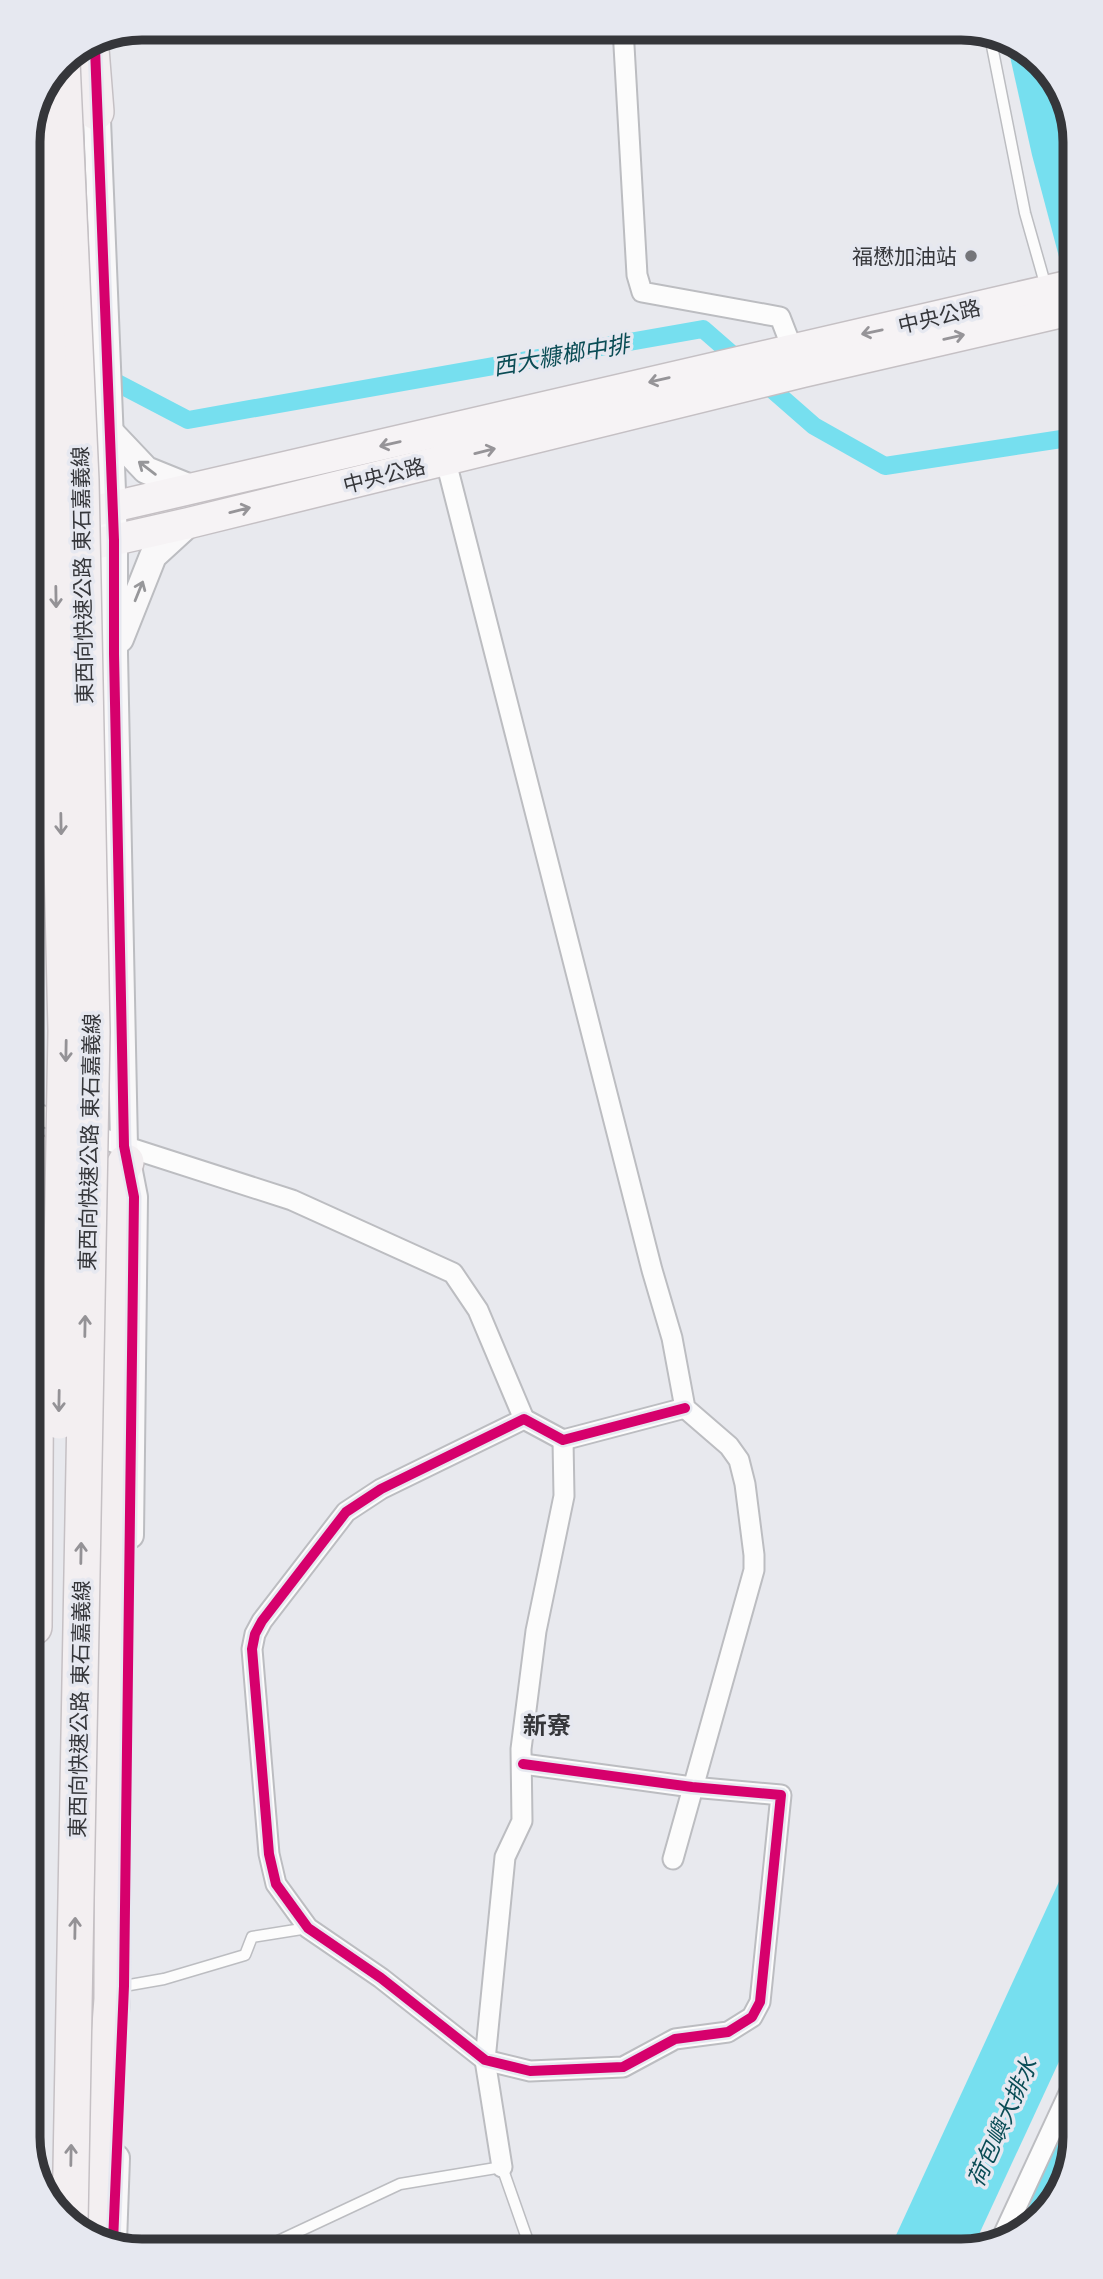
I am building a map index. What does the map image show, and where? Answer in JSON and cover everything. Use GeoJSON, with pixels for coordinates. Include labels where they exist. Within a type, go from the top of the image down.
{"type":"FeatureCollection","features":[{"type":"Feature","properties":{"kind":"highway"},"geometry":{"type":"LineString","coordinates":[[93,53],[96,112]]}},
{"type":"Feature","properties":{"kind":"highway","name":"東西向快速公路 東石嘉義線"},"geometry":{"type":"LineString","coordinates":[[63,78],[81,480],[92,1032],[70,2209]]}},
{"type":"Feature","properties":{"kind":"highway","name":"東西向快速公路 東石嘉義線"},"geometry":{"type":"LineString","coordinates":[[40,138],[53,483],[66,1031],[48,2177]]}},
{"type":"Feature","properties":{"kind":"highway"},"geometry":{"type":"LineString","coordinates":[[95,2227],[112,1999],[111,1189],[125,1154]]}},
{"type":"Feature","properties":{"kind":"main road","name":"中央公路"},"geometry":{"type":"LineString","coordinates":[[40,554],[189,523],[443,446],[731,376],[788,358],[1060,298]]}},
{"type":"Feature","properties":{"kind":"main road","name":"中央公路"},"geometry":{"type":"LineString","coordinates":[[40,524],[193,489],[443,446]]}},
{"type":"Feature","properties":{"kind":"street"},"geometry":{"type":"LineString","coordinates":[[623,40],[637,275],[642,292],[780,317],[788,358]]}},
{"type":"Feature","properties":{"kind":"street"},"geometry":{"type":"LineString","coordinates":[[96,112],[114,540],[125,1154],[134,1197],[124,1986],[113,2234]]}},
{"type":"Feature","properties":{"kind":"street"},"geometry":{"type":"LineString","coordinates":[[110,427],[146,470],[193,489]]}},
{"type":"Feature","properties":{"kind":"street"},"geometry":{"type":"LineString","coordinates":[[443,446],[645,1243],[672,1338],[685,1408],[729,1446],[739,1460],[746,1484],[754,1555],[752,1580],[673,1858]]}},
{"type":"Feature","properties":{"kind":"street"},"geometry":{"type":"LineString","coordinates":[[114,654],[153,556],[189,523]]}},
{"type":"Feature","properties":{"kind":"street"},"geometry":{"type":"LineString","coordinates":[[40,1116],[125,1154],[292,1200],[453,1273],[478,1310],[524,1419],[563,1440],[685,1408]]}},
{"type":"Feature","properties":{"kind":"street"},"geometry":{"type":"LineString","coordinates":[[523,1764],[692,1787],[781,1795],[760,2002],[752,2017],[728,2032],[676,2039],[623,2067],[530,2071],[485,2060],[381,1978],[308,1928],[276,1884],[269,1854],[251,1649],[255,1634],[262,1621],[346,1512],[382,1489],[524,1419]]}},
{"type":"Feature","properties":{"kind":"street"},"geometry":{"type":"LineString","coordinates":[[502,2167],[485,2060],[505,1857],[522,1821],[521,1749],[536,1631],[564,1496],[563,1440]]}},
{"type":"Feature","properties":{"kind":"street"},"geometry":{"type":"LineString","coordinates":[[1007,2228],[1063,2106]]}},
{"type":"Feature","properties":{"kind":"lane"},"geometry":{"type":"LineString","coordinates":[[992,46],[1025,213],[1060,298]]}},
{"type":"Feature","properties":{"kind":"lane"},"geometry":{"type":"LineString","coordinates":[[124,1986],[164,1979],[246,1955],[253,1937],[308,1928]]}},
{"type":"Feature","properties":{"kind":"lane"},"geometry":{"type":"LineString","coordinates":[[282,2239],[400,2184],[502,2167],[527,2239]]}},
{"type":"Feature","properties":{"kind":"water"},"geometry":{"type":"Polygon","coordinates":[[[1009,53],[1023,61],[1042,80],[1055,103],[1061,123],[1063,272],[1032,155],[1009,53]]]}},
{"type":"Feature","properties":{"kind":"water","name":"荷包嶼大排水"},"geometry":{"type":"Polygon","coordinates":[[[1063,1873],[1063,2053],[978,2237],[894,2239],[1063,1873]]]}},
{"type":"Feature","properties":{"kind":"water"},"geometry":{"type":"Polygon","coordinates":[[[1063,2121],[1062,2150],[1052,2182],[1033,2209],[1018,2221],[1063,2121]]]}},
{"type":"Feature","properties":{"kind":"waterway","name":"西大糠榔中排"},"geometry":{"type":"LineString","coordinates":[[100,374],[188,420],[703,329],[814,426],[885,466],[1063,439]]}},
{"type":"Feature","properties":{"kind":"cycle path"},"geometry":{"type":"LineString","coordinates":[[95,52],[114,540],[124,1146],[134,1197],[124,1986],[113,2234]]}},
{"type":"Feature","properties":{"kind":"cycle path"},"geometry":{"type":"LineString","coordinates":[[523,1764],[692,1787],[781,1795],[760,2002],[752,2017],[728,2032],[675,2039],[623,2067],[530,2071],[485,2060],[381,1978],[308,1928],[276,1884],[269,1854],[252,1649],[255,1634],[262,1621],[346,1512],[381,1489],[524,1419],[563,1440],[685,1408]]}},
{"type":"Feature","properties":{"kind":"place","name":"福懋加油站"},"geometry":{"type":"Point","coordinates":[971,256]}},
{"type":"Feature","properties":{"kind":"district","name":"新寮"},"geometry":{"type":"Point","coordinates":[547,1725]}}]}
